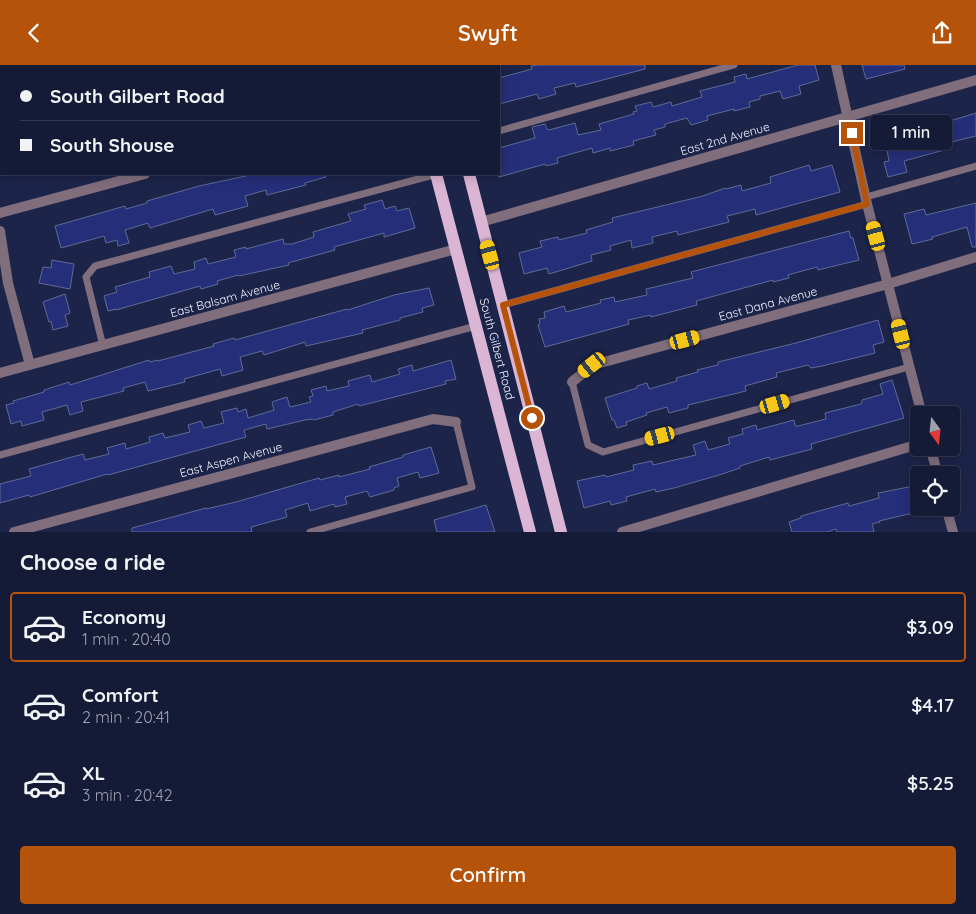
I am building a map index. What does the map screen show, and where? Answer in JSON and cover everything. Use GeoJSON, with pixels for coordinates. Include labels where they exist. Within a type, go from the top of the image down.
{"type":"FeatureCollection","features":[{"type":"Feature","properties":{"kind":"main road","name":"South Gilbert Road"},"geometry":{"type":"LineString","coordinates":[[436,175],[530,531]]}},
{"type":"Feature","properties":{"kind":"main road","name":"South Gilbert Road"},"geometry":{"type":"LineString","coordinates":[[469,175],[561,531]]}},
{"type":"Feature","properties":{"kind":"street"},"geometry":{"type":"LineString","coordinates":[[836,65],[867,201],[920,406]]}},
{"type":"Feature","properties":{"kind":"street","name":"East 2nd Avenue"},"geometry":{"type":"LineString","coordinates":[[481,222],[976,80]]}},
{"type":"Feature","properties":{"kind":"street"},"geometry":{"type":"LineString","coordinates":[[0,213],[141,175]]}},
{"type":"Feature","properties":{"kind":"street"},"geometry":{"type":"LineString","coordinates":[[0,231],[8,283],[30,365]]}},
{"type":"Feature","properties":{"kind":"street","name":"East Balsam Avenue"},"geometry":{"type":"LineString","coordinates":[[0,373],[456,249]]}},
{"type":"Feature","properties":{"kind":"street","name":"East Dana Avenue"},"geometry":{"type":"LineString","coordinates":[[572,382],[592,365],[888,284],[976,257]]}},
{"type":"Feature","properties":{"kind":"street","name":"East Aspen Avenue"},"geometry":{"type":"LineString","coordinates":[[14,531],[433,419],[456,422]]}},
{"type":"Feature","properties":{"kind":"street"},"geometry":{"type":"LineString","coordinates":[[622,531],[910,447]]}},
{"type":"Feature","properties":{"kind":"street"},"geometry":{"type":"LineString","coordinates":[[949,516],[953,531]]}},
{"type":"Feature","properties":{"kind":"lane"},"geometry":{"type":"LineString","coordinates":[[500,131],[734,65]]}},
{"type":"Feature","properties":{"kind":"lane"},"geometry":{"type":"LineString","coordinates":[[503,305],[867,201],[976,166]]}},
{"type":"Feature","properties":{"kind":"lane"},"geometry":{"type":"LineString","coordinates":[[103,346],[86,277],[95,266],[432,175]]}},
{"type":"Feature","properties":{"kind":"lane"},"geometry":{"type":"LineString","coordinates":[[0,455],[476,326]]}},
{"type":"Feature","properties":{"kind":"lane"},"geometry":{"type":"LineString","coordinates":[[572,382],[588,445],[602,452],[909,367]]}},
{"type":"Feature","properties":{"kind":"lane"},"geometry":{"type":"LineString","coordinates":[[310,531],[472,487],[456,422]]}},
{"type":"Feature","properties":{"kind":"building"},"geometry":{"type":"Polygon","coordinates":[[[645,65],[645,69],[576,87],[575,83],[554,88],[556,94],[539,99],[537,94],[500,104],[500,78],[532,69],[531,66],[645,65]]]}},
{"type":"Feature","properties":{"kind":"building"},"geometry":{"type":"Polygon","coordinates":[[[798,65],[815,65],[819,80],[799,86],[801,94],[783,99],[780,91],[760,96],[760,99],[749,102],[750,107],[707,116],[708,120],[691,125],[687,118],[665,124],[665,127],[654,130],[656,135],[633,141],[634,145],[610,151],[610,148],[593,153],[592,148],[557,158],[558,163],[546,166],[545,164],[499,177],[500,148],[535,138],[532,127],[545,124],[549,130],[575,123],[578,135],[601,130],[599,124],[634,114],[633,112],[637,111],[635,106],[651,102],[653,107],[671,102],[672,106],[702,97],[700,91],[735,82],[734,77],[746,74],[747,79],[798,65]]]}},
{"type":"Feature","properties":{"kind":"building"},"geometry":{"type":"Polygon","coordinates":[[[862,65],[904,65],[905,69],[866,79],[862,65]]]}},
{"type":"Feature","properties":{"kind":"building"},"geometry":{"type":"Polygon","coordinates":[[[976,113],[976,136],[947,143],[948,149],[904,161],[907,172],[888,177],[884,162],[889,161],[885,139],[976,113]]]}},
{"type":"Feature","properties":{"kind":"building"},"geometry":{"type":"Polygon","coordinates":[[[809,165],[811,171],[832,165],[840,192],[756,215],[755,209],[727,216],[729,222],[678,235],[677,231],[652,237],[653,243],[632,248],[631,240],[610,246],[611,250],[591,255],[592,261],[549,274],[547,268],[524,274],[519,253],[542,247],[540,241],[558,237],[559,240],[587,233],[586,230],[613,222],[612,218],[703,196],[725,188],[741,185],[742,191],[771,183],[770,177],[809,165]]]}},
{"type":"Feature","properties":{"kind":"building"},"geometry":{"type":"Polygon","coordinates":[[[250,175],[326,175],[326,177],[305,183],[306,185],[267,195],[266,190],[245,196],[248,206],[215,215],[213,209],[150,228],[148,223],[125,230],[129,243],[118,246],[117,240],[106,243],[104,236],[61,248],[55,226],[125,206],[126,209],[199,186],[250,175]]]}},
{"type":"Feature","properties":{"kind":"building"},"geometry":{"type":"Polygon","coordinates":[[[382,200],[385,209],[395,206],[397,211],[409,208],[415,228],[384,237],[384,233],[334,247],[335,250],[288,263],[289,265],[238,275],[217,281],[218,284],[201,289],[200,286],[108,311],[104,296],[117,292],[115,287],[150,277],[149,272],[171,266],[174,274],[195,269],[194,262],[206,258],[208,264],[236,257],[234,250],[246,247],[246,249],[283,239],[284,244],[292,244],[314,237],[313,232],[351,221],[348,214],[366,209],[364,205],[382,200]]]}},
{"type":"Feature","properties":{"kind":"building"},"geometry":{"type":"Polygon","coordinates":[[[976,203],[976,247],[972,247],[967,227],[912,244],[904,214],[924,209],[926,215],[976,203]]]}},
{"type":"Feature","properties":{"kind":"building"},"geometry":{"type":"Polygon","coordinates":[[[849,231],[859,260],[818,270],[817,267],[802,271],[788,275],[789,278],[773,282],[773,280],[696,301],[697,305],[651,317],[651,315],[628,320],[629,324],[545,347],[538,325],[540,324],[539,319],[545,318],[544,312],[564,306],[566,312],[601,303],[600,300],[614,297],[615,302],[647,295],[646,289],[693,278],[691,272],[849,231]]]}},
{"type":"Feature","properties":{"kind":"building"},"geometry":{"type":"Polygon","coordinates":[[[52,260],[74,264],[70,289],[39,283],[43,267],[51,268],[52,260]]]}},
{"type":"Feature","properties":{"kind":"building"},"geometry":{"type":"Polygon","coordinates":[[[429,288],[434,305],[422,308],[423,312],[400,318],[400,320],[362,330],[363,333],[306,346],[305,342],[264,355],[262,351],[240,357],[243,370],[222,376],[220,369],[184,379],[185,382],[148,391],[145,382],[123,388],[124,391],[81,402],[83,411],[70,415],[67,405],[42,412],[44,420],[22,426],[21,421],[11,424],[6,405],[14,403],[13,401],[44,392],[44,390],[69,382],[70,385],[149,360],[150,362],[158,361],[214,346],[213,344],[234,338],[235,340],[348,310],[394,295],[429,288]]]}},
{"type":"Feature","properties":{"kind":"building"},"geometry":{"type":"Polygon","coordinates":[[[65,294],[70,313],[65,315],[68,326],[53,330],[43,302],[65,294]]]}},
{"type":"Feature","properties":{"kind":"building"},"geometry":{"type":"Polygon","coordinates":[[[878,320],[884,342],[873,345],[875,353],[822,366],[811,368],[808,365],[776,373],[777,377],[745,386],[746,391],[688,405],[688,408],[669,413],[667,407],[646,413],[647,415],[626,422],[627,425],[617,428],[614,420],[612,420],[605,398],[647,383],[649,389],[677,381],[676,378],[718,365],[718,362],[878,320]]]}},
{"type":"Feature","properties":{"kind":"building"},"geometry":{"type":"Polygon","coordinates":[[[451,360],[456,379],[445,381],[446,384],[359,406],[358,404],[333,412],[333,415],[314,420],[305,420],[267,429],[266,424],[244,430],[246,437],[107,474],[30,497],[29,495],[0,503],[0,484],[31,476],[29,469],[83,454],[85,460],[109,454],[107,448],[125,443],[126,449],[150,442],[149,437],[163,433],[165,438],[190,432],[188,425],[201,421],[204,428],[224,423],[221,412],[237,408],[238,412],[246,409],[248,418],[274,410],[272,402],[287,397],[290,407],[311,402],[309,397],[313,396],[311,390],[326,386],[327,391],[349,386],[348,381],[370,375],[372,382],[400,374],[398,369],[412,365],[413,371],[451,360]]]}},
{"type":"Feature","properties":{"kind":"building"},"geometry":{"type":"Polygon","coordinates":[[[892,380],[904,418],[811,444],[812,449],[770,460],[769,457],[719,475],[674,488],[656,492],[655,489],[626,497],[627,501],[611,505],[610,501],[584,508],[577,481],[605,475],[606,477],[634,470],[633,465],[652,461],[653,465],[696,455],[693,445],[705,441],[708,450],[730,444],[728,438],[743,434],[742,429],[756,425],[757,430],[794,420],[795,426],[798,426],[826,419],[825,413],[861,404],[862,400],[883,394],[880,384],[892,380]]]}},
{"type":"Feature","properties":{"kind":"building"},"geometry":{"type":"Polygon","coordinates":[[[431,447],[439,473],[420,478],[418,472],[397,478],[399,486],[394,488],[394,490],[370,497],[367,491],[345,497],[347,504],[335,507],[334,504],[310,511],[308,503],[285,510],[287,517],[251,527],[252,532],[132,532],[132,528],[236,502],[319,478],[320,480],[339,475],[339,477],[370,469],[369,467],[431,447]]]}},
{"type":"Feature","properties":{"kind":"building"},"geometry":{"type":"Polygon","coordinates":[[[910,487],[910,514],[872,524],[874,532],[837,532],[836,529],[827,532],[792,532],[789,522],[801,518],[801,516],[848,503],[849,506],[879,498],[878,493],[910,487]]]}},
{"type":"Feature","properties":{"kind":"building"},"geometry":{"type":"Polygon","coordinates":[[[486,505],[495,532],[437,532],[434,520],[486,505]]]}},
{"type":"Feature","properties":{"kind":"route"},"geometry":{"type":"LineString","coordinates":[[532,418],[503,305],[867,204],[852,133]]}}]}
